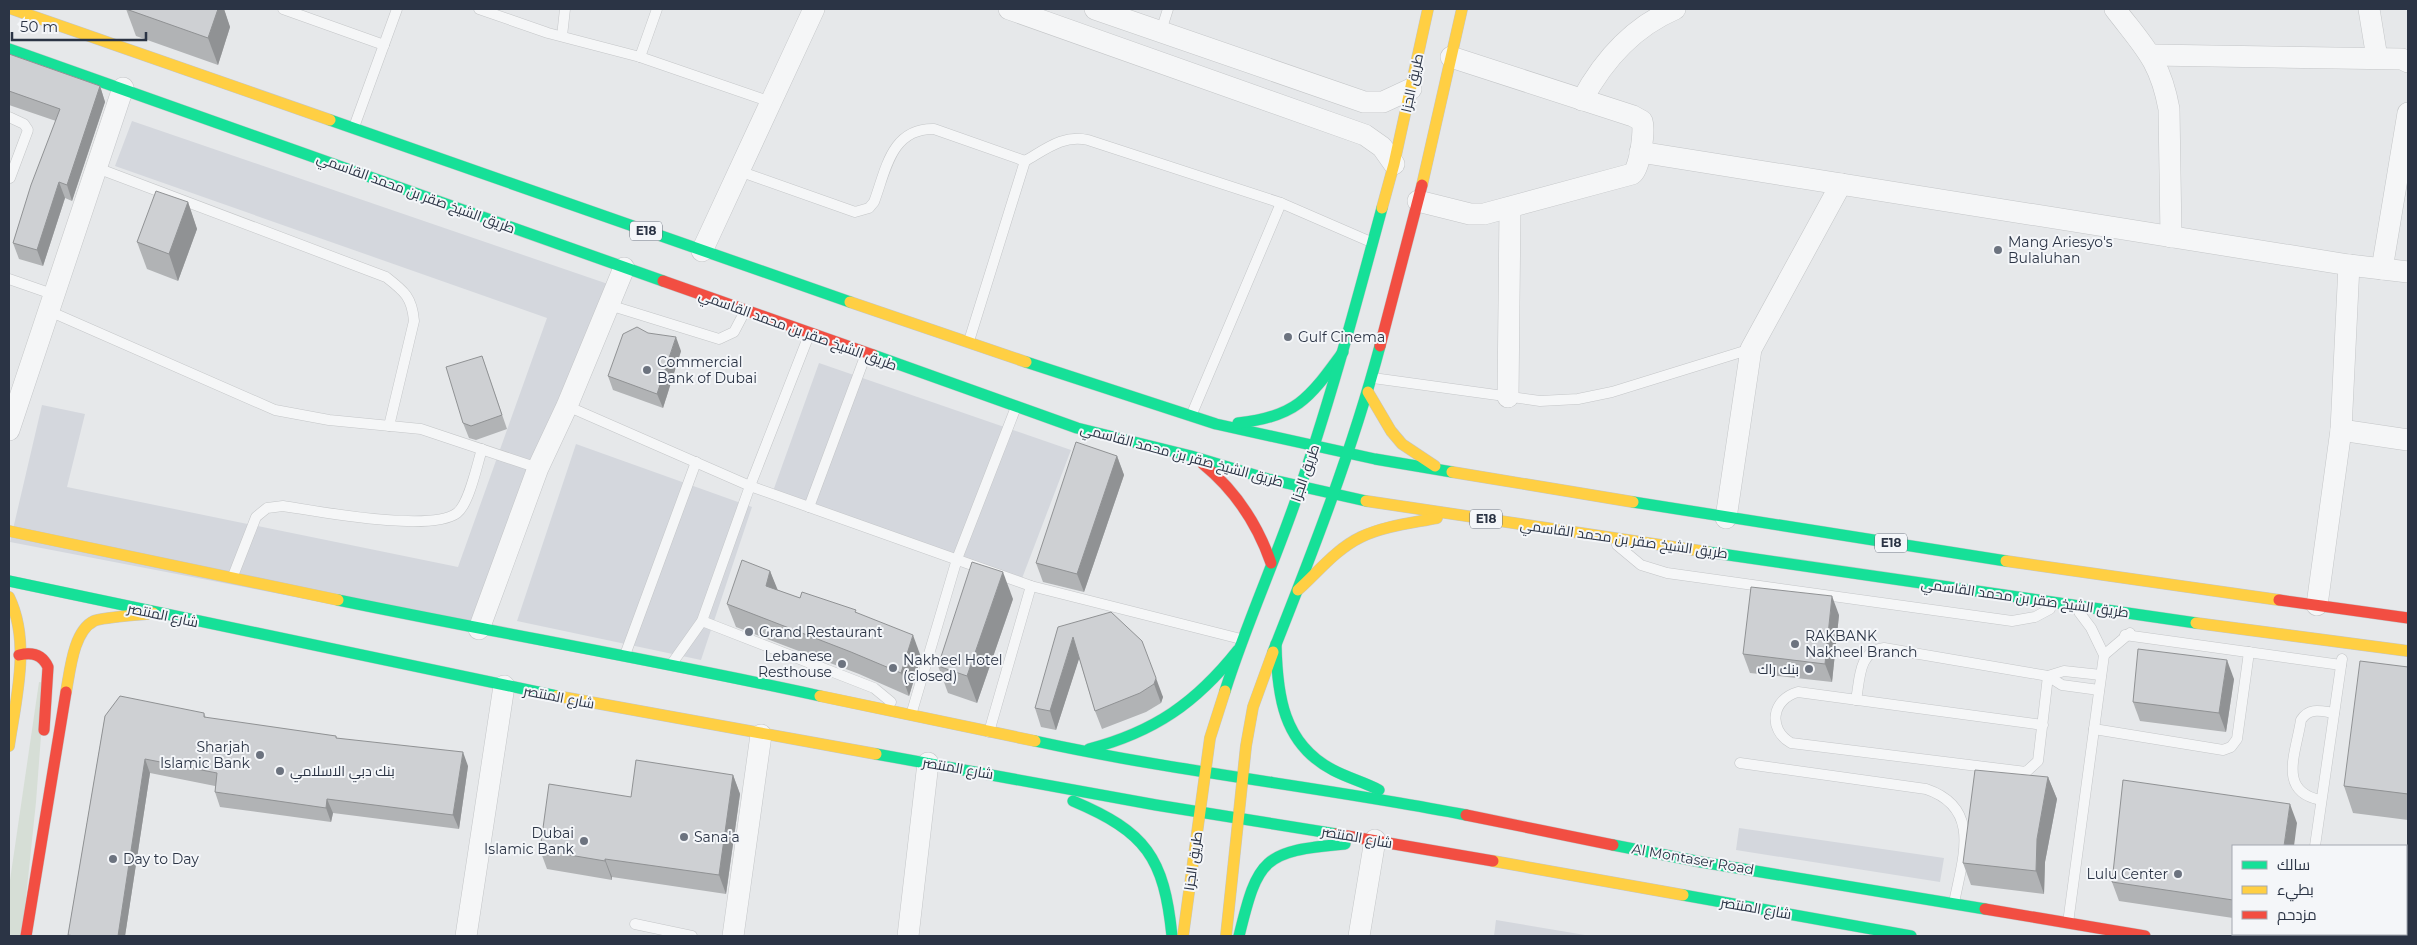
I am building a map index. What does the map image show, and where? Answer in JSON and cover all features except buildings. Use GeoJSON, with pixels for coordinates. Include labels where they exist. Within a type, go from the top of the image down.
{"type":"FeatureCollection","features":[{"type":"Feature","properties":{"kind":"main road","name":"E18"},"geometry":{"type":"LineString","coordinates":[[12,9],[354,127],[843,300],[1190,417],[1216,424],[1347,453],[1726,518],[2117,578],[2408,618]]}},
{"type":"Feature","properties":{"kind":"main road","name":"طريق الجزا"},"geometry":{"type":"LineString","coordinates":[[1183,936],[1194,892],[1200,811],[1210,738],[1240,645],[1301,486],[1343,352],[1394,164],[1428,9]]}},
{"type":"Feature","properties":{"kind":"main road"},"geometry":{"type":"LineString","coordinates":[[1226,936],[1242,778],[1253,706],[1334,494],[1368,392],[1418,201],[1462,9]]}},
{"type":"Feature","properties":{"kind":"main road","name":"طريق الشيخ صقر بن محمد القاسمي"},"geometry":{"type":"LineString","coordinates":[[9,49],[1077,428],[1191,456],[1268,479],[1334,494],[1454,514],[2059,604],[2344,644],[2408,651]]}},
{"type":"Feature","properties":{"kind":"main road"},"geometry":{"type":"LineString","coordinates":[[1216,424],[1270,419],[1299,406],[1343,352]]}},
{"type":"Feature","properties":{"kind":"main road"},"geometry":{"type":"LineString","coordinates":[[1368,392],[1385,424],[1402,444],[1442,470]]}},
{"type":"Feature","properties":{"kind":"main road"},"geometry":{"type":"LineString","coordinates":[[1191,456],[1224,483],[1246,509],[1259,532],[1271,563]]}},
{"type":"Feature","properties":{"kind":"main road"},"geometry":{"type":"LineString","coordinates":[[1298,590],[1342,550],[1360,538],[1380,530],[1454,514]]}},
{"type":"Feature","properties":{"kind":"main road"},"geometry":{"type":"LineString","coordinates":[[9,530],[479,629],[672,664],[989,733],[1080,751],[1242,778]]}},
{"type":"Feature","properties":{"kind":"main road","name":"شارع المنتصر"},"geometry":{"type":"LineString","coordinates":[[9,581],[504,686],[761,736],[1375,840],[1911,936]]}},
{"type":"Feature","properties":{"kind":"main road"},"geometry":{"type":"LineString","coordinates":[[9,597],[14,604],[20,636],[19,655],[13,686],[9,746]]}},
{"type":"Feature","properties":{"kind":"main road"},"geometry":{"type":"LineString","coordinates":[[26,936],[73,652],[82,633],[94,620],[153,613]]}},
{"type":"Feature","properties":{"kind":"main road"},"geometry":{"type":"LineString","coordinates":[[1276,644],[1278,703],[1285,722],[1296,740],[1320,763],[1366,782],[1394,801]]}},
{"type":"Feature","properties":{"kind":"main road"},"geometry":{"type":"LineString","coordinates":[[1080,751],[1110,745],[1138,735],[1165,721],[1205,690],[1240,645]]}},
{"type":"Feature","properties":{"kind":"main road"},"geometry":{"type":"LineString","coordinates":[[19,655],[35,653],[43,658],[48,667],[43,741]]}},
{"type":"Feature","properties":{"kind":"main road"},"geometry":{"type":"LineString","coordinates":[[42,766],[43,781],[48,801]]}},
{"type":"Feature","properties":{"kind":"main road","name":"Al Montaser Road"},"geometry":{"type":"LineString","coordinates":[[1242,778],[1394,801],[1701,862],[2144,936]]}},
{"type":"Feature","properties":{"kind":"main road"},"geometry":{"type":"LineString","coordinates":[[1016,779],[1115,819],[1133,833],[1148,849],[1166,884],[1170,904],[1172,936]]}},
{"type":"Feature","properties":{"kind":"main road"},"geometry":{"type":"LineString","coordinates":[[1239,936],[1256,878],[1269,862],[1287,852],[1375,840]]}},
{"type":"Feature","properties":{"kind":"street"},"geometry":{"type":"LineString","coordinates":[[702,250],[814,9]]}},
{"type":"Feature","properties":{"kind":"street"},"geometry":{"type":"LineString","coordinates":[[1009,9],[1309,114],[1374,140],[1382,147],[1394,164]]}},
{"type":"Feature","properties":{"kind":"street"},"geometry":{"type":"LineString","coordinates":[[1095,9],[1351,98],[1373,103],[1383,102],[1411,89]]}},
{"type":"Feature","properties":{"kind":"street"},"geometry":{"type":"LineString","coordinates":[[1635,33],[1649,9]]}},
{"type":"Feature","properties":{"kind":"street"},"geometry":{"type":"LineString","coordinates":[[1582,100],[1604,63],[1635,33],[1675,9]]}},
{"type":"Feature","properties":{"kind":"street"},"geometry":{"type":"LineString","coordinates":[[2115,9],[2152,55],[2160,71],[2169,109],[2171,237]]}},
{"type":"Feature","properties":{"kind":"street"},"geometry":{"type":"LineString","coordinates":[[2369,9],[2378,58]]}},
{"type":"Feature","properties":{"kind":"street"},"geometry":{"type":"LineString","coordinates":[[2152,55],[2378,58],[2402,59],[2408,62]]}},
{"type":"Feature","properties":{"kind":"street"},"geometry":{"type":"LineString","coordinates":[[1418,201],[1470,214],[1484,214],[1632,174],[1638,167],[1644,128],[1642,121],[1451,57]]}},
{"type":"Feature","properties":{"kind":"street"},"geometry":{"type":"LineString","coordinates":[[1309,114],[1315,86]]}},
{"type":"Feature","properties":{"kind":"street"},"geometry":{"type":"LineString","coordinates":[[9,430],[123,88]]}},
{"type":"Feature","properties":{"kind":"street"},"geometry":{"type":"LineString","coordinates":[[2382,269],[2408,113]]}},
{"type":"Feature","properties":{"kind":"street"},"geometry":{"type":"LineString","coordinates":[[1640,152],[2349,265],[2408,272]]}},
{"type":"Feature","properties":{"kind":"street"},"geometry":{"type":"LineString","coordinates":[[1726,518],[1752,349],[1841,184]]}},
{"type":"Feature","properties":{"kind":"street"},"geometry":{"type":"LineString","coordinates":[[1508,397],[1510,208]]}},
{"type":"Feature","properties":{"kind":"street"},"geometry":{"type":"LineString","coordinates":[[2317,605],[2341,430],[2349,265]]}},
{"type":"Feature","properties":{"kind":"street"},"geometry":{"type":"LineString","coordinates":[[479,629],[538,468],[568,406],[624,268]]}},
{"type":"Feature","properties":{"kind":"street"},"geometry":{"type":"LineString","coordinates":[[2341,430],[2408,440]]}},
{"type":"Feature","properties":{"kind":"street"},"geometry":{"type":"LineString","coordinates":[[466,936],[504,686]]}},
{"type":"Feature","properties":{"kind":"street"},"geometry":{"type":"LineString","coordinates":[[733,936],[761,736]]}},
{"type":"Feature","properties":{"kind":"street"},"geometry":{"type":"LineString","coordinates":[[908,936],[928,763]]}},
{"type":"Feature","properties":{"kind":"street"},"geometry":{"type":"LineString","coordinates":[[1359,936],[1375,840]]}},
{"type":"Feature","properties":{"kind":"lane"},"geometry":{"type":"LineString","coordinates":[[283,9],[384,45]]}},
{"type":"Feature","properties":{"kind":"lane"},"geometry":{"type":"LineString","coordinates":[[354,127],[397,9]]}},
{"type":"Feature","properties":{"kind":"lane"},"geometry":{"type":"LineString","coordinates":[[479,9],[562,36],[640,57],[771,102]]}},
{"type":"Feature","properties":{"kind":"lane"},"geometry":{"type":"LineString","coordinates":[[562,36],[565,9]]}},
{"type":"Feature","properties":{"kind":"lane"},"geometry":{"type":"LineString","coordinates":[[640,57],[657,9]]}},
{"type":"Feature","properties":{"kind":"lane"},"geometry":{"type":"LineString","coordinates":[[1161,31],[1168,9]]}},
{"type":"Feature","properties":{"kind":"lane"},"geometry":{"type":"LineString","coordinates":[[9,117],[24,124],[28,130],[10,178]]}},
{"type":"Feature","properties":{"kind":"lane"},"geometry":{"type":"LineString","coordinates":[[739,171],[855,212],[869,208],[874,202],[895,147],[902,139],[920,128],[934,129],[1025,161]]}},
{"type":"Feature","properties":{"kind":"lane"},"geometry":{"type":"LineString","coordinates":[[969,342],[1025,161],[1065,139],[1076,137],[1281,203],[1374,243]]}},
{"type":"Feature","properties":{"kind":"lane"},"geometry":{"type":"LineString","coordinates":[[97,168],[386,277],[404,291],[413,306],[414,321],[389,426]]}},
{"type":"Feature","properties":{"kind":"lane"},"geometry":{"type":"LineString","coordinates":[[1190,417],[1281,203]]}},
{"type":"Feature","properties":{"kind":"lane"},"geometry":{"type":"LineString","coordinates":[[9,279],[52,303],[276,410],[329,420],[421,428],[538,468]]}},
{"type":"Feature","properties":{"kind":"lane"},"geometry":{"type":"LineString","coordinates":[[609,305],[719,339],[730,336],[734,332],[745,311]]}},
{"type":"Feature","properties":{"kind":"lane"},"geometry":{"type":"LineString","coordinates":[[672,664],[702,621],[750,486],[810,334]]}},
{"type":"Feature","properties":{"kind":"lane"},"geometry":{"type":"LineString","coordinates":[[1372,378],[1540,401],[1587,398],[1752,349]]}},
{"type":"Feature","properties":{"kind":"lane"},"geometry":{"type":"LineString","coordinates":[[809,507],[866,354]]}},
{"type":"Feature","properties":{"kind":"lane"},"geometry":{"type":"LineString","coordinates":[[568,406],[750,486],[809,507],[1032,586],[1240,645]]}},
{"type":"Feature","properties":{"kind":"lane"},"geometry":{"type":"LineString","coordinates":[[702,621],[874,688],[908,715],[957,559],[1016,406]]}},
{"type":"Feature","properties":{"kind":"lane"},"geometry":{"type":"LineString","coordinates":[[232,577],[256,517],[267,508],[283,506],[380,521],[442,518],[456,514],[464,505],[482,449]]}},
{"type":"Feature","properties":{"kind":"lane"},"geometry":{"type":"LineString","coordinates":[[625,656],[696,462]]}},
{"type":"Feature","properties":{"kind":"lane"},"geometry":{"type":"LineString","coordinates":[[1609,537],[1628,556],[1641,565],[1667,573],[2012,621],[2035,617],[2059,604]]}},
{"type":"Feature","properties":{"kind":"lane"},"geometry":{"type":"LineString","coordinates":[[989,733],[1032,586]]}},
{"type":"Feature","properties":{"kind":"lane"},"geometry":{"type":"LineString","coordinates":[[2068,924],[2104,655],[2091,628],[2073,606]]}},
{"type":"Feature","properties":{"kind":"lane"},"geometry":{"type":"LineString","coordinates":[[2104,655],[2125,635],[2151,622],[2165,618]]}},
{"type":"Feature","properties":{"kind":"lane"},"geometry":{"type":"LineString","coordinates":[[2125,635],[2342,665]]}},
{"type":"Feature","properties":{"kind":"lane"},"geometry":{"type":"LineString","coordinates":[[2315,845],[2344,644]]}},
{"type":"Feature","properties":{"kind":"lane"},"geometry":{"type":"LineString","coordinates":[[1856,700],[1863,662],[1869,653],[1878,648],[2048,676],[2069,671],[2101,675]]}},
{"type":"Feature","properties":{"kind":"lane"},"geometry":{"type":"LineString","coordinates":[[2094,729],[2222,750],[2230,747],[2237,739],[2249,652]]}},
{"type":"Feature","properties":{"kind":"lane"},"geometry":{"type":"LineString","coordinates":[[2048,676],[2062,685],[2099,690]]}},
{"type":"Feature","properties":{"kind":"lane"},"geometry":{"type":"LineString","coordinates":[[2043,725],[1798,692],[1785,697],[1776,708],[1774,722],[1776,728],[1785,739],[1798,744],[2020,773],[2032,769],[2038,761],[2043,725],[2048,676]]}},
{"type":"Feature","properties":{"kind":"lane"},"geometry":{"type":"LineString","coordinates":[[2321,800],[2301,794],[2294,783],[2293,771],[2301,720],[2304,715],[2315,710],[2334,713]]}},
{"type":"Feature","properties":{"kind":"lane"},"geometry":{"type":"LineString","coordinates":[[1740,763],[1926,790],[1946,799],[1960,816],[1966,836],[1954,904]]}},
{"type":"Feature","properties":{"kind":"lane"},"geometry":{"type":"LineString","coordinates":[[635,924],[692,936]]}},
{"type":"Feature","properties":{"kind":"shaded area"},"geometry":{"type":"Polygon","coordinates":[[[132,121],[608,284],[483,633],[10,542],[42,405],[85,414],[67,487],[458,567],[547,318],[115,166],[132,121]]]}},
{"type":"Feature","properties":{"kind":"shaded area"},"geometry":{"type":"Polygon","coordinates":[[[819,363],[1071,450],[1021,581],[772,494],[819,363]]]}},
{"type":"Feature","properties":{"kind":"shaded area"},"geometry":{"type":"Polygon","coordinates":[[[576,444],[752,507],[701,660],[517,621],[576,444]]]}},
{"type":"Feature","properties":{"kind":"shaded area"},"geometry":{"type":"Polygon","coordinates":[[[39,682],[45,683],[36,802],[22,936],[9,936],[9,887],[39,682]]]}},
{"type":"Feature","properties":{"kind":"shaded area"},"geometry":{"type":"Polygon","coordinates":[[[1739,828],[1944,858],[1940,882],[1736,850],[1739,828]]]}},
{"type":"Feature","properties":{"kind":"shaded area"},"geometry":{"type":"Polygon","coordinates":[[[1496,920],[1591,936],[1494,936],[1496,920]]]}},
{"type":"Feature","properties":{"kind":"traffic: fast"},"geometry":{"type":"LineString","coordinates":[[9,49],[663,281]]}},
{"type":"Feature","properties":{"kind":"traffic: fast"},"geometry":{"type":"LineString","coordinates":[[330,120],[850,302]]}},
{"type":"Feature","properties":{"kind":"traffic: fast"},"geometry":{"type":"LineString","coordinates":[[1225,691],[1292,511],[1312,451],[1344,347],[1382,208]]}},
{"type":"Feature","properties":{"kind":"traffic: fast"},"geometry":{"type":"LineString","coordinates":[[1273,652],[1344,462],[1380,346]]}},
{"type":"Feature","properties":{"kind":"traffic: fast"},"geometry":{"type":"LineString","coordinates":[[1238,423],[1275,416],[1300,402],[1311,393],[1343,352]]}},
{"type":"Feature","properties":{"kind":"traffic: fast"},"geometry":{"type":"LineString","coordinates":[[873,355],[1077,428],[1191,456],[1268,479],[1366,501]]}},
{"type":"Feature","properties":{"kind":"traffic: fast"},"geometry":{"type":"LineString","coordinates":[[1026,362],[1216,424],[1375,459],[1452,472]]}},
{"type":"Feature","properties":{"kind":"traffic: fast"},"geometry":{"type":"LineString","coordinates":[[1633,502],[2006,561]]}},
{"type":"Feature","properties":{"kind":"traffic: fast"},"geometry":{"type":"LineString","coordinates":[[1708,552],[2196,623]]}},
{"type":"Feature","properties":{"kind":"traffic: fast"},"geometry":{"type":"LineString","coordinates":[[9,581],[557,696]]}},
{"type":"Feature","properties":{"kind":"traffic: fast"},"geometry":{"type":"LineString","coordinates":[[338,600],[820,696]]}},
{"type":"Feature","properties":{"kind":"traffic: fast"},"geometry":{"type":"LineString","coordinates":[[1276,644],[1281,699],[1293,732],[1303,747],[1316,759],[1333,770],[1379,790]]}},
{"type":"Feature","properties":{"kind":"traffic: fast"},"geometry":{"type":"LineString","coordinates":[[1089,749],[1134,734],[1172,713],[1206,685],[1238,650]]}},
{"type":"Feature","properties":{"kind":"traffic: fast"},"geometry":{"type":"LineString","coordinates":[[1035,741],[1142,762],[1466,815]]}},
{"type":"Feature","properties":{"kind":"traffic: fast"},"geometry":{"type":"LineString","coordinates":[[876,754],[1156,805],[1336,834]]}},
{"type":"Feature","properties":{"kind":"traffic: fast"},"geometry":{"type":"LineString","coordinates":[[1073,801],[1098,812],[1118,824],[1147,851],[1156,867],[1163,886],[1172,936]]}},
{"type":"Feature","properties":{"kind":"traffic: fast"},"geometry":{"type":"LineString","coordinates":[[1239,936],[1252,890],[1259,874],[1268,863],[1297,850],[1345,844]]}},
{"type":"Feature","properties":{"kind":"traffic: fast"},"geometry":{"type":"LineString","coordinates":[[1613,845],[1701,862],[1985,909]]}},
{"type":"Feature","properties":{"kind":"traffic: fast"},"geometry":{"type":"LineString","coordinates":[[1683,895],[1911,936]]}},
{"type":"Feature","properties":{"kind":"traffic: slow"},"geometry":{"type":"LineString","coordinates":[[12,9],[330,120]]}},
{"type":"Feature","properties":{"kind":"traffic: slow"},"geometry":{"type":"LineString","coordinates":[[1382,208],[1394,164],[1428,9]]}},
{"type":"Feature","properties":{"kind":"traffic: slow"},"geometry":{"type":"LineString","coordinates":[[1422,185],[1462,9]]}},
{"type":"Feature","properties":{"kind":"traffic: slow"},"geometry":{"type":"LineString","coordinates":[[850,302],[1026,362]]}},
{"type":"Feature","properties":{"kind":"traffic: slow"},"geometry":{"type":"LineString","coordinates":[[1368,392],[1391,431],[1402,444],[1435,466]]}},
{"type":"Feature","properties":{"kind":"traffic: slow"},"geometry":{"type":"LineString","coordinates":[[1452,472],[1633,502]]}},
{"type":"Feature","properties":{"kind":"traffic: slow"},"geometry":{"type":"LineString","coordinates":[[1366,501],[1708,552]]}},
{"type":"Feature","properties":{"kind":"traffic: slow"},"geometry":{"type":"LineString","coordinates":[[1298,590],[1335,554],[1361,537],[1389,527],[1437,518]]}},
{"type":"Feature","properties":{"kind":"traffic: slow"},"geometry":{"type":"LineString","coordinates":[[9,531],[338,600]]}},
{"type":"Feature","properties":{"kind":"traffic: slow"},"geometry":{"type":"LineString","coordinates":[[2006,561],[2279,600]]}},
{"type":"Feature","properties":{"kind":"traffic: slow"},"geometry":{"type":"LineString","coordinates":[[9,597],[16,614],[21,652],[18,690],[9,746]]}},
{"type":"Feature","properties":{"kind":"traffic: slow"},"geometry":{"type":"LineString","coordinates":[[66,692],[77,643],[87,626],[94,621],[113,617],[153,613]]}},
{"type":"Feature","properties":{"kind":"traffic: slow"},"geometry":{"type":"LineString","coordinates":[[2196,623],[2408,651]]}},
{"type":"Feature","properties":{"kind":"traffic: slow"},"geometry":{"type":"LineString","coordinates":[[1226,936],[1246,746],[1253,707],[1273,652]]}},
{"type":"Feature","properties":{"kind":"traffic: slow"},"geometry":{"type":"LineString","coordinates":[[1183,936],[1210,738],[1225,691]]}},
{"type":"Feature","properties":{"kind":"traffic: slow"},"geometry":{"type":"LineString","coordinates":[[557,696],[876,754]]}},
{"type":"Feature","properties":{"kind":"traffic: slow"},"geometry":{"type":"LineString","coordinates":[[820,696],[1035,741]]}},
{"type":"Feature","properties":{"kind":"traffic: slow"},"geometry":{"type":"LineString","coordinates":[[1493,861],[1683,895]]}},
{"type":"Feature","properties":{"kind":"traffic: jam"},"geometry":{"type":"LineString","coordinates":[[1380,346],[1422,185]]}},
{"type":"Feature","properties":{"kind":"traffic: jam"},"geometry":{"type":"LineString","coordinates":[[663,281],[873,355]]}},
{"type":"Feature","properties":{"kind":"traffic: jam"},"geometry":{"type":"LineString","coordinates":[[1203,464],[1226,485],[1244,509],[1259,534],[1271,563]]}},
{"type":"Feature","properties":{"kind":"traffic: jam"},"geometry":{"type":"LineString","coordinates":[[2279,600],[2408,618]]}},
{"type":"Feature","properties":{"kind":"traffic: jam"},"geometry":{"type":"LineString","coordinates":[[19,655],[36,655],[43,659],[48,667],[44,730]]}},
{"type":"Feature","properties":{"kind":"traffic: jam"},"geometry":{"type":"LineString","coordinates":[[26,936],[66,692]]}},
{"type":"Feature","properties":{"kind":"traffic: jam"},"geometry":{"type":"LineString","coordinates":[[1466,815],[1613,845]]}},
{"type":"Feature","properties":{"kind":"traffic: jam"},"geometry":{"type":"LineString","coordinates":[[1336,834],[1493,861]]}},
{"type":"Feature","properties":{"kind":"traffic: jam"},"geometry":{"type":"LineString","coordinates":[[1985,909],[2145,936]]}},
{"type":"Feature","properties":{"kind":"place","name":"Mang Ariesyo's Bulaluhan"},"geometry":{"type":"Point","coordinates":[1998,250]}},
{"type":"Feature","properties":{"kind":"place","name":"Gulf Cinema"},"geometry":{"type":"Point","coordinates":[1288,337]}},
{"type":"Feature","properties":{"kind":"place","name":"Commercial Bank of Dubai"},"geometry":{"type":"Point","coordinates":[647,370]}},
{"type":"Feature","properties":{"kind":"place","name":"Grand Restaurant"},"geometry":{"type":"Point","coordinates":[749,632]}},
{"type":"Feature","properties":{"kind":"place","name":"RAKBANK Nakheel Branch"},"geometry":{"type":"Point","coordinates":[1795,644]}},
{"type":"Feature","properties":{"kind":"place","name":"Lebanese Resthouse"},"geometry":{"type":"Point","coordinates":[842,664]}},
{"type":"Feature","properties":{"kind":"place","name":"Nakheel Hotel (closed)"},"geometry":{"type":"Point","coordinates":[893,668]}},
{"type":"Feature","properties":{"kind":"place","name":"بنك راك"},"geometry":{"type":"Point","coordinates":[1809,669]}},
{"type":"Feature","properties":{"kind":"place","name":"Sharjah Islamic Bank"},"geometry":{"type":"Point","coordinates":[260,755]}},
{"type":"Feature","properties":{"kind":"place","name":"بنك دبي الاسلامي"},"geometry":{"type":"Point","coordinates":[280,771]}},
{"type":"Feature","properties":{"kind":"place","name":"Sana'a"},"geometry":{"type":"Point","coordinates":[684,837]}},
{"type":"Feature","properties":{"kind":"place","name":"Dubai Islamic Bank"},"geometry":{"type":"Point","coordinates":[584,841]}},
{"type":"Feature","properties":{"kind":"place","name":"Day to Day"},"geometry":{"type":"Point","coordinates":[113,859]}},
{"type":"Feature","properties":{"kind":"place","name":"Lulu Center"},"geometry":{"type":"Point","coordinates":[2178,874]}}]}
